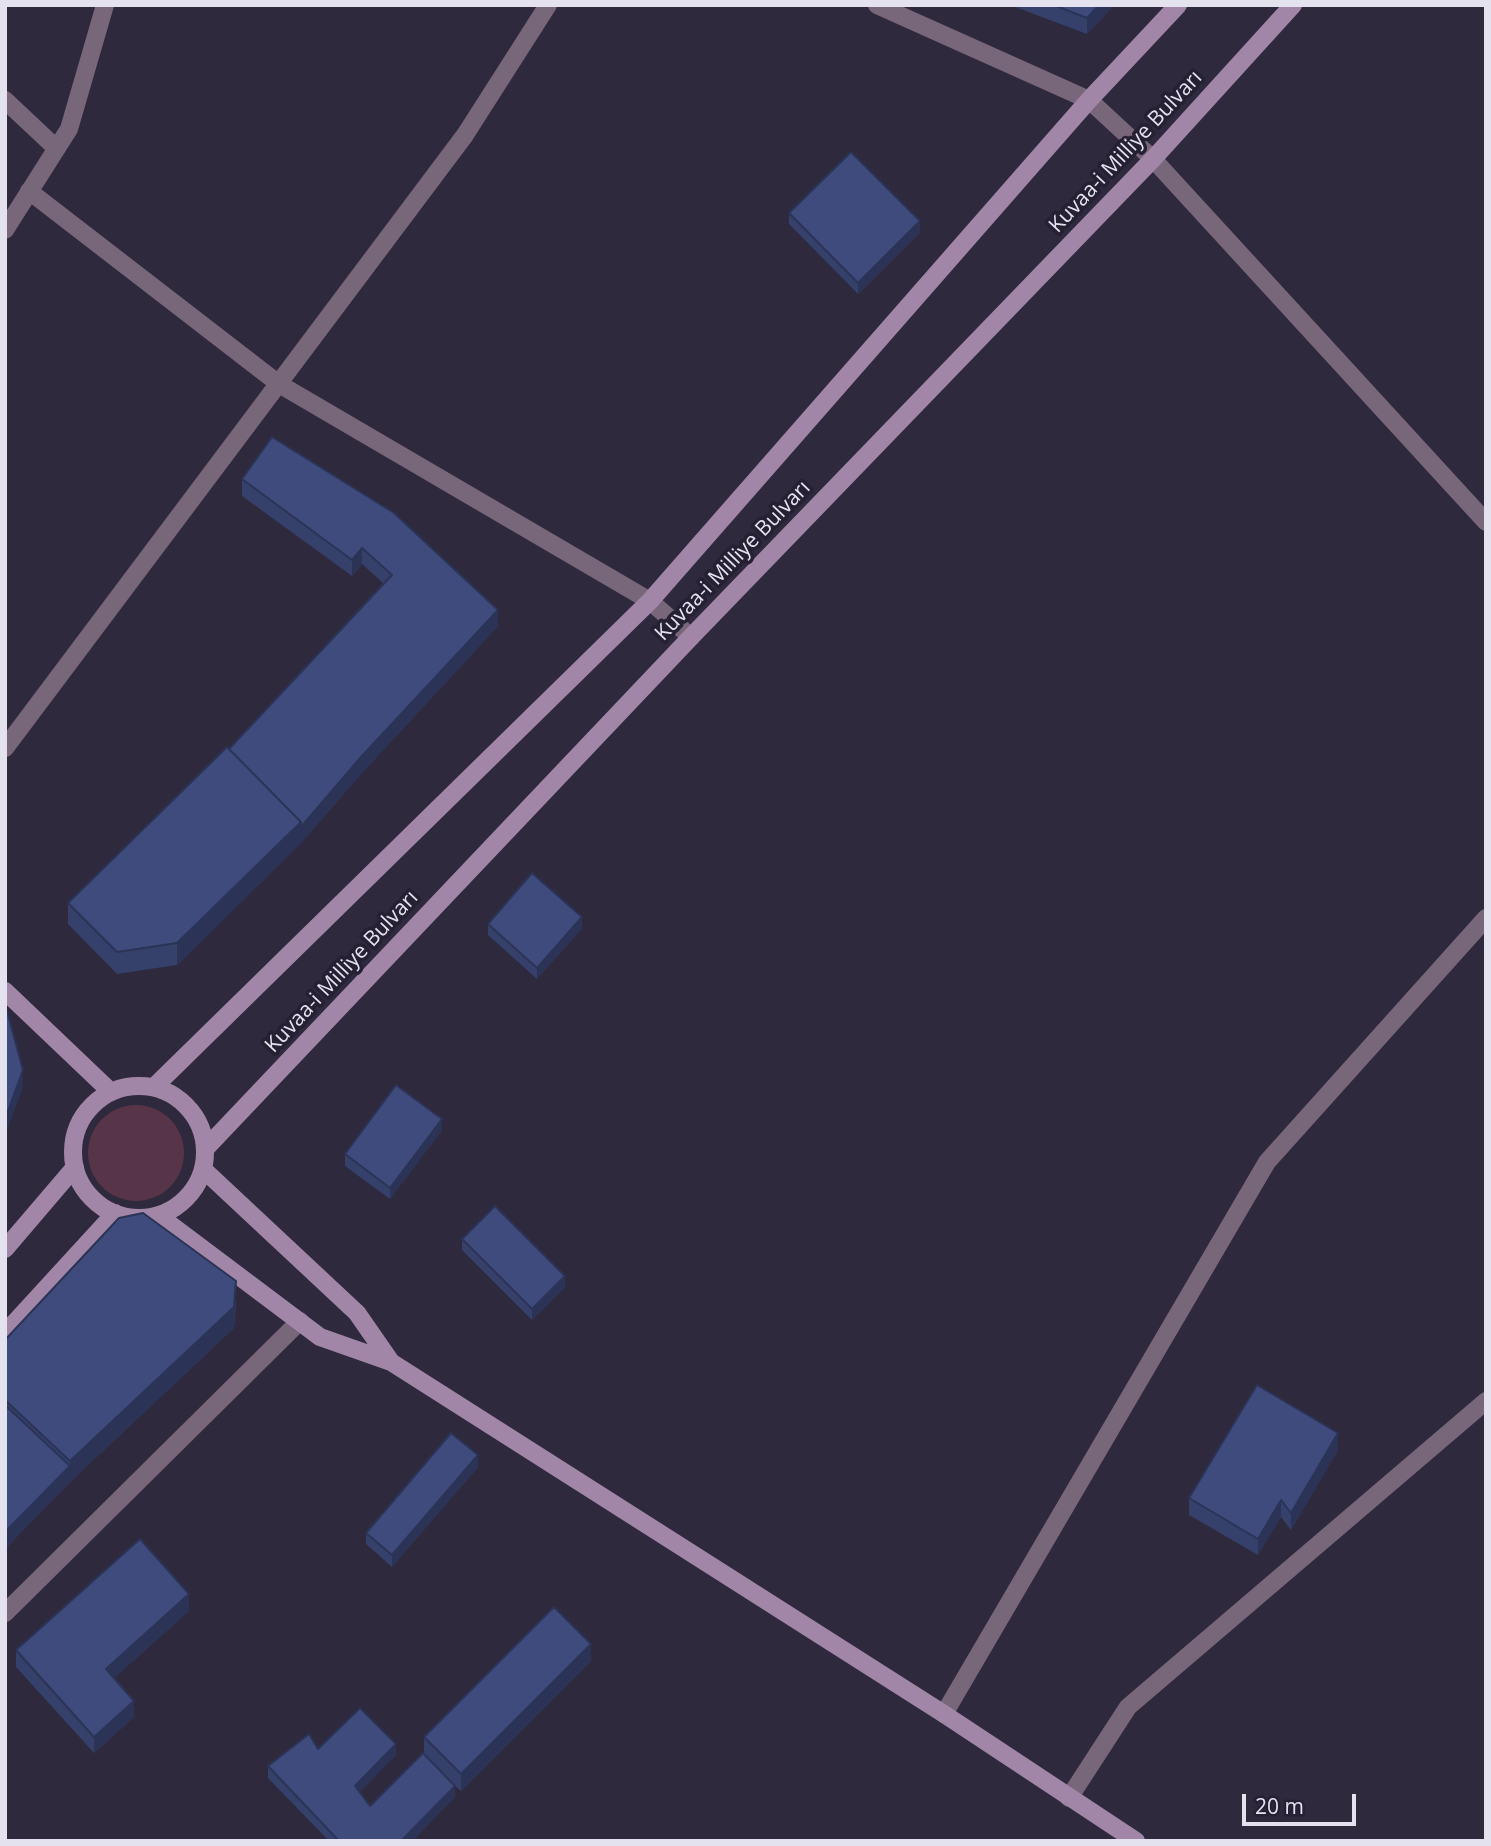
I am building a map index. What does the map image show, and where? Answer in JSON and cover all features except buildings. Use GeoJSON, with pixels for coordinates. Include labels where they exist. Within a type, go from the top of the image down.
{"type":"FeatureCollection","features":[{"type":"Feature","properties":{"kind":"main road","name":"Kuvaa-i Milliye Bulvarı"},"geometry":{"type":"LineString","coordinates":[[154,1087],[650,601],[1089,100],[1178,5]]}},
{"type":"Feature","properties":{"kind":"main road","name":"Kuvaa-i Milliye Bulvarı"},"geometry":{"type":"LineString","coordinates":[[206,1149],[691,637],[1153,159],[1293,5]]}},
{"type":"Feature","properties":{"kind":"main road"},"geometry":{"type":"LineString","coordinates":[[5,991],[111,1091]]}},
{"type":"Feature","properties":{"kind":"main road"},"geometry":{"type":"LineString","coordinates":[[132,1086],[154,1087],[174,1095],[190,1109],[201,1127],[206,1149],[204,1170],[194,1190],[178,1206],[159,1216],[137,1219],[115,1213],[97,1202],[83,1186],[75,1167],[73,1144],[80,1123],[93,1104],[111,1091],[132,1086]]}},
{"type":"Feature","properties":{"kind":"main road"},"geometry":{"type":"LineString","coordinates":[[5,1249],[75,1167]]}},
{"type":"Feature","properties":{"kind":"main road"},"geometry":{"type":"LineString","coordinates":[[204,1170],[357,1313],[391,1362]]}},
{"type":"Feature","properties":{"kind":"main road"},"geometry":{"type":"LineString","coordinates":[[5,1333],[115,1213]]}},
{"type":"Feature","properties":{"kind":"main road"},"geometry":{"type":"LineString","coordinates":[[159,1216],[320,1337],[391,1362],[944,1714],[1136,1841]]}},
{"type":"Feature","properties":{"kind":"street"},"geometry":{"type":"LineString","coordinates":[[5,230],[69,129],[105,5]]}},
{"type":"Feature","properties":{"kind":"street"},"geometry":{"type":"LineString","coordinates":[[5,748],[465,135],[548,5]]}},
{"type":"Feature","properties":{"kind":"street"},"geometry":{"type":"LineString","coordinates":[[877,5],[1089,100],[1153,159],[1486,522]]}},
{"type":"Feature","properties":{"kind":"street"},"geometry":{"type":"LineString","coordinates":[[5,100],[56,148]]}},
{"type":"Feature","properties":{"kind":"street"},"geometry":{"type":"LineString","coordinates":[[29,191],[279,384],[650,601],[691,637]]}},
{"type":"Feature","properties":{"kind":"street"},"geometry":{"type":"LineString","coordinates":[[944,1714],[1268,1162],[1486,919]]}},
{"type":"Feature","properties":{"kind":"street"},"geometry":{"type":"LineString","coordinates":[[5,1613],[300,1321]]}},
{"type":"Feature","properties":{"kind":"street"},"geometry":{"type":"LineString","coordinates":[[1069,1798],[1128,1707],[1486,1401]]}},
{"type":"Feature","properties":{"kind":"shaded area"},"geometry":{"type":"Polygon","coordinates":[[[127,1105],[145,1105],[163,1113],[176,1126],[184,1144],[181,1172],[163,1193],[145,1201],[127,1201],[109,1193],[96,1180],[88,1162],[88,1144],[96,1126],[109,1113],[127,1105]]]}}]}
